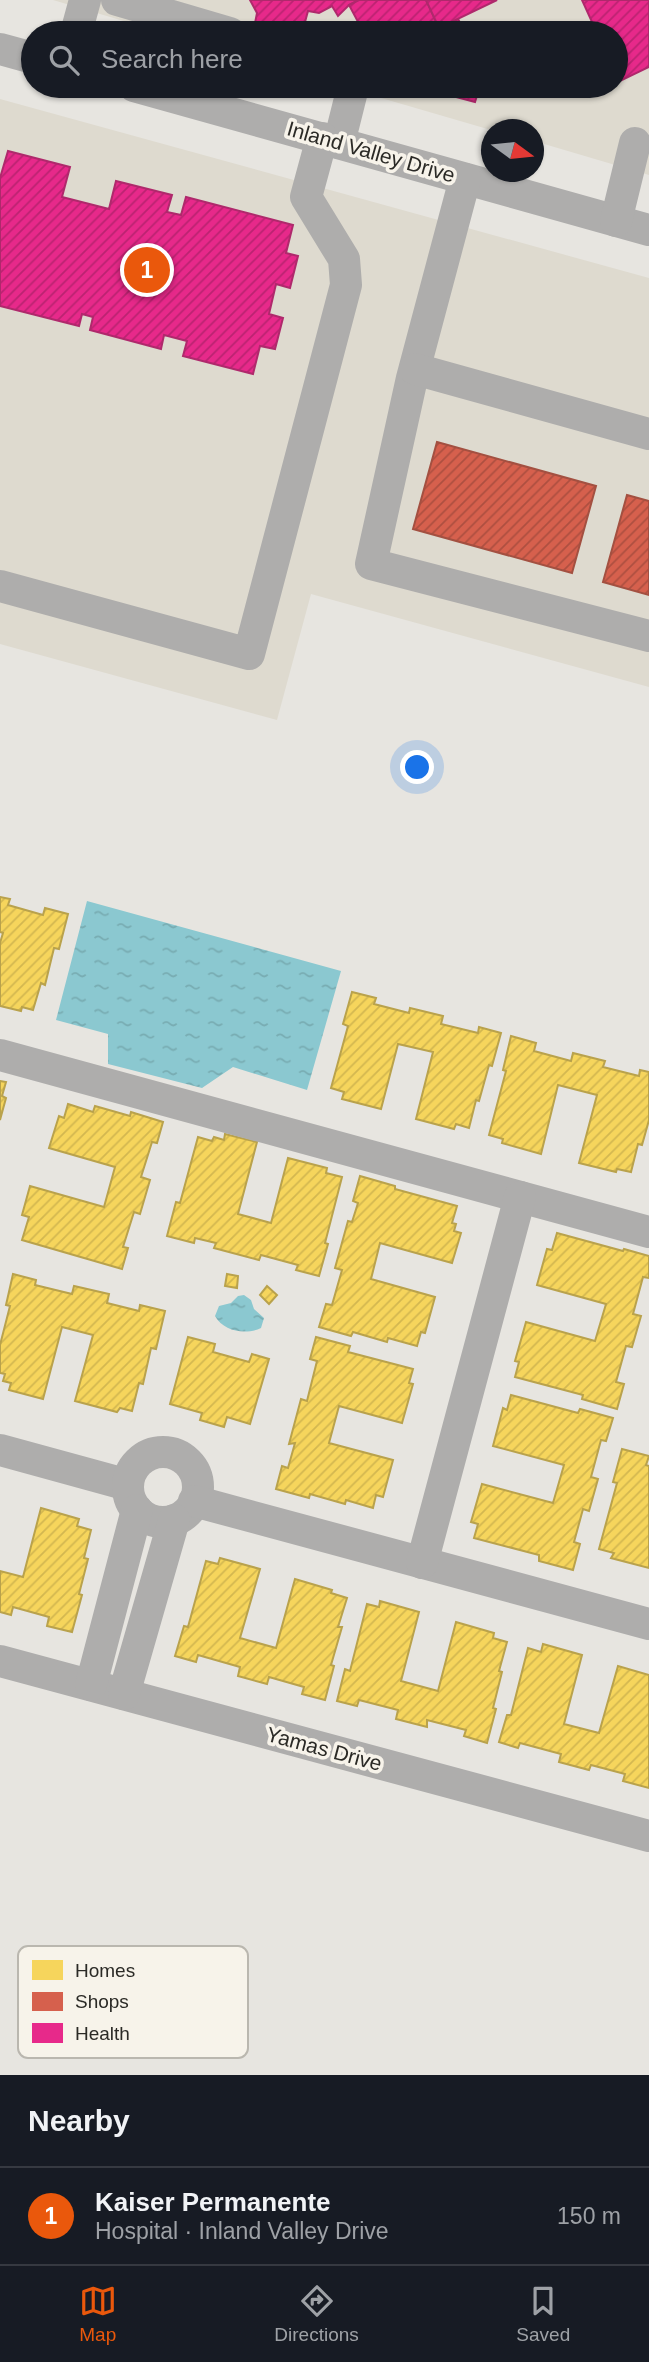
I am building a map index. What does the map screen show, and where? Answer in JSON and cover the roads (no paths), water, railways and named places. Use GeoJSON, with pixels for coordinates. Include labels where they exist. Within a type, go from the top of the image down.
{"type":"FeatureCollection","features":[{"type":"Feature","properties":{"kind":"street"},"geometry":{"type":"LineString","coordinates":[[79,21],[85,0]]}},
{"type":"Feature","properties":{"kind":"street"},"geometry":{"type":"LineString","coordinates":[[117,0],[189,21]]}},
{"type":"Feature","properties":{"kind":"street"},"geometry":{"type":"LineString","coordinates":[[0,49],[21,55]]}},
{"type":"Feature","properties":{"kind":"street","name":"Inland Valley Drive"},"geometry":{"type":"LineString","coordinates":[[177,98],[649,230]]}},
{"type":"Feature","properties":{"kind":"street"},"geometry":{"type":"LineString","coordinates":[[0,586],[249,654],[346,285],[344,259],[306,197],[349,98]]}},
{"type":"Feature","properties":{"kind":"street"},"geometry":{"type":"LineString","coordinates":[[616,221],[635,143]]}},
{"type":"Feature","properties":{"kind":"street"},"geometry":{"type":"LineString","coordinates":[[466,179],[415,369],[371,564],[649,636]]}},
{"type":"Feature","properties":{"kind":"street"},"geometry":{"type":"LineString","coordinates":[[415,369],[649,434]]}},
{"type":"Feature","properties":{"kind":"street"},"geometry":{"type":"LineString","coordinates":[[0,1055],[649,1232]]}},
{"type":"Feature","properties":{"kind":"street"},"geometry":{"type":"LineString","coordinates":[[422,1563],[520,1197]]}},
{"type":"Feature","properties":{"kind":"street"},"geometry":{"type":"LineString","coordinates":[[0,1450],[133,1498],[152,1520],[163,1522],[184,1510],[422,1563],[649,1624]]}},
{"type":"Feature","properties":{"kind":"street"},"geometry":{"type":"LineString","coordinates":[[90,1685],[133,1498],[131,1473],[146,1456],[156,1452],[168,1452],[188,1463],[197,1484],[184,1510],[124,1694]]}},
{"type":"Feature","properties":{"kind":"street","name":"Yamas Drive"},"geometry":{"type":"LineString","coordinates":[[2,1668],[90,1685],[649,1836]]}},
{"type":"Feature","properties":{"kind":"water"},"geometry":{"type":"Polygon","coordinates":[[[87,901],[341,971],[307,1090],[233,1067],[202,1088],[108,1064],[108,1034],[56,1020],[87,901]]]}},
{"type":"Feature","properties":{"kind":"water"},"geometry":{"type":"Polygon","coordinates":[[[244,1295],[264,1318],[261,1328],[236,1331],[224,1326],[215,1316],[219,1306],[244,1295]]]}},
{"type":"Feature","properties":{"kind":"place","name":"Kaiser Permanente"},"geometry":{"type":"Point","coordinates":[147,270]}}]}
